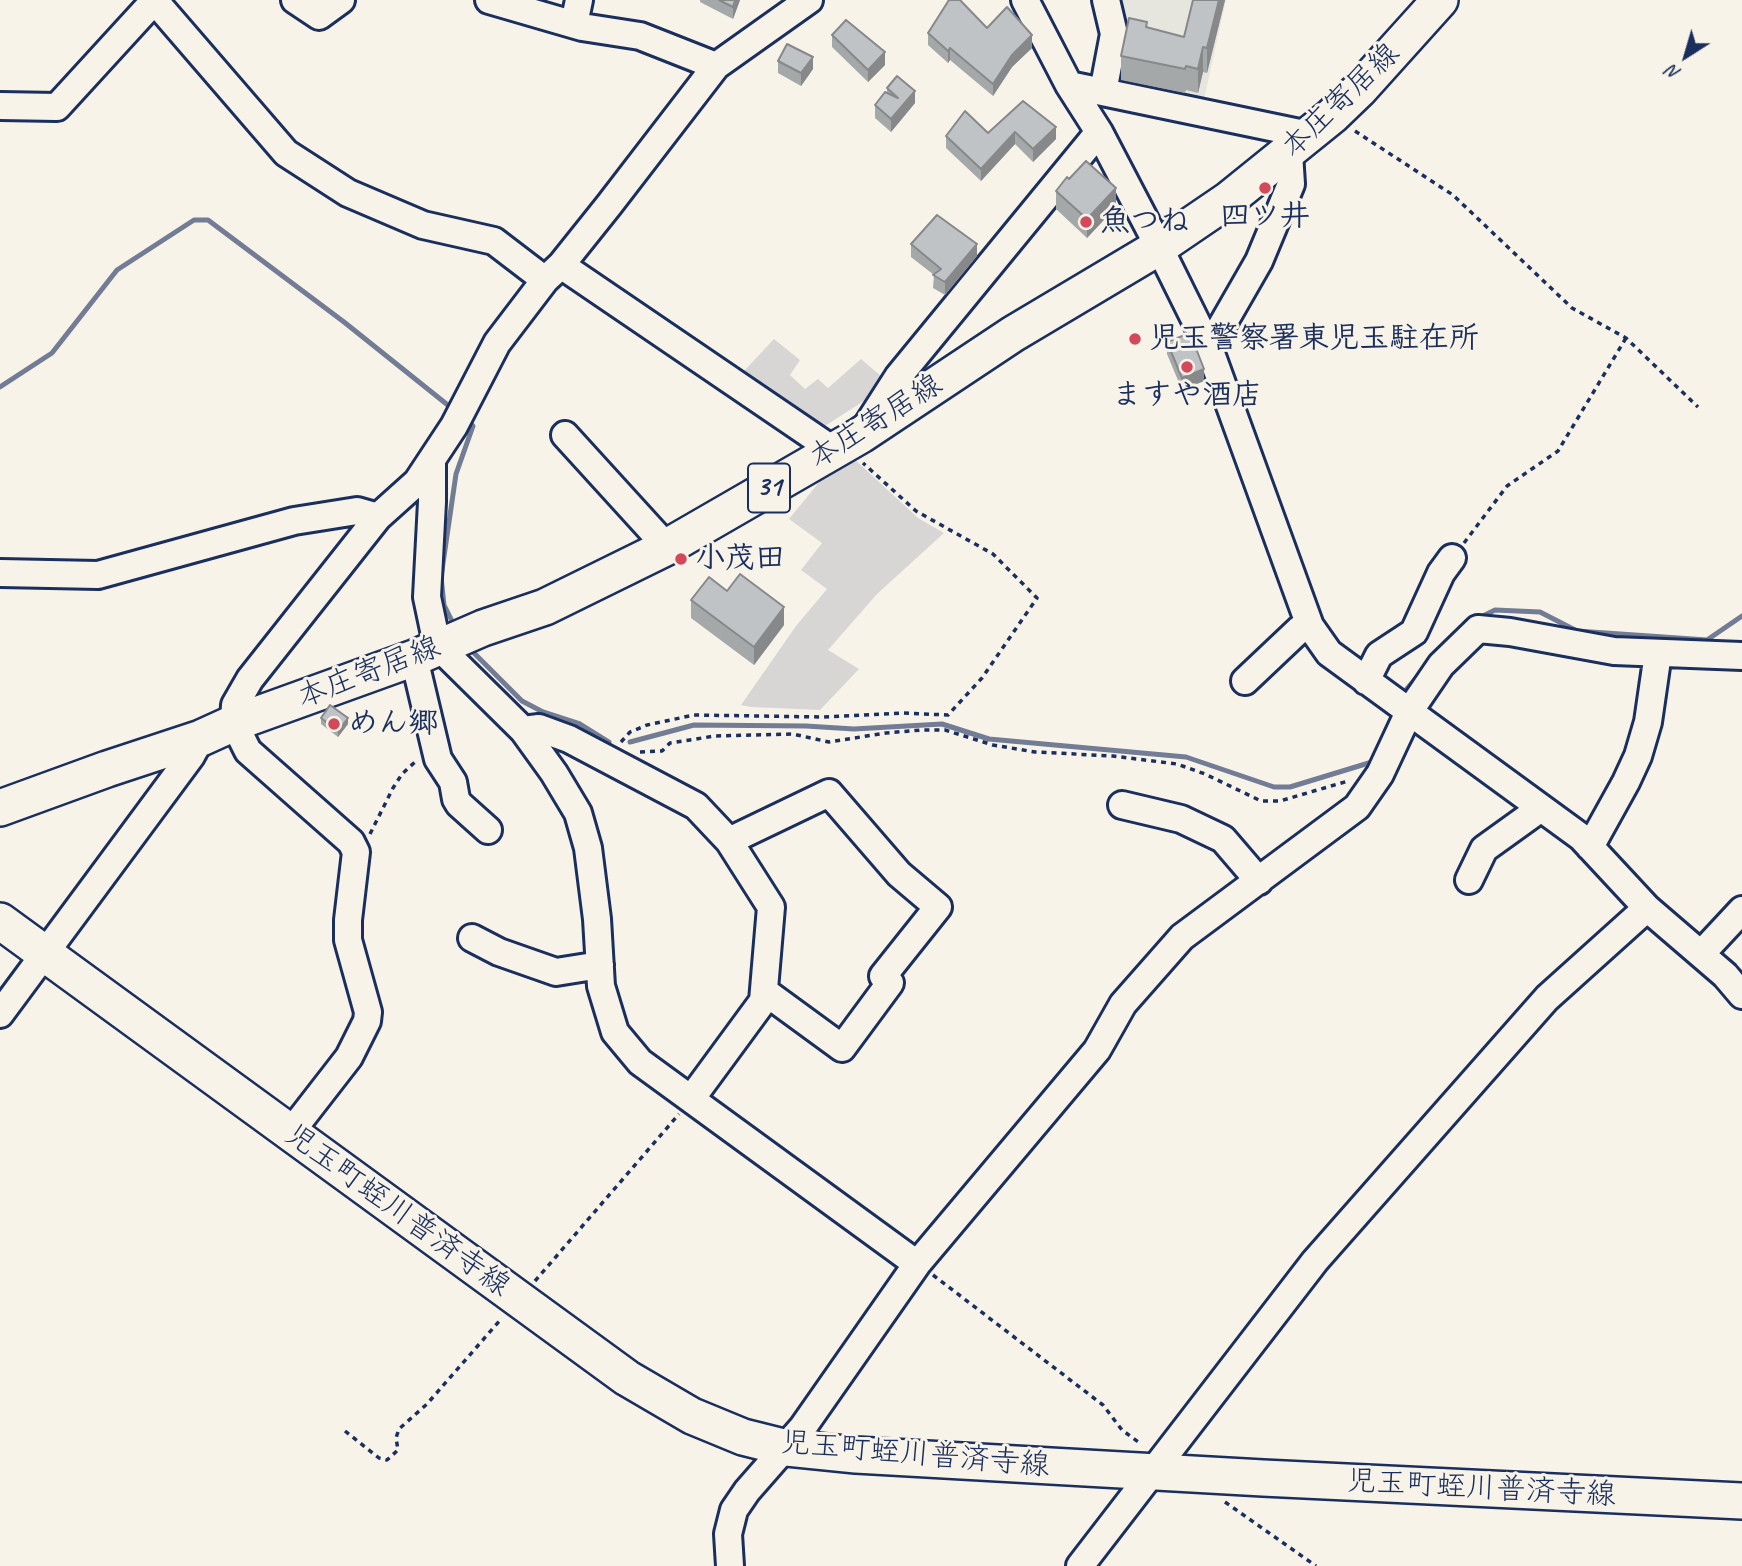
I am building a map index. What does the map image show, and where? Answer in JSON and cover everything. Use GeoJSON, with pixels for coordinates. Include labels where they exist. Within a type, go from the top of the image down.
{"type":"FeatureCollection","features":[{"type":"Feature","properties":{"kind":"main road","name":"本庄寄居線"},"geometry":{"type":"LineString","coordinates":[[0,808],[201,738],[234,723],[545,607],[667,547],[846,443],[1013,334],[1159,247],[1228,200],[1310,135],[1359,90],[1440,0]]}},
{"type":"Feature","properties":{"kind":"main road","name":"児玉町蛭川普済寺線"},"geometry":{"type":"LineString","coordinates":[[0,921],[43,955],[627,1377],[673,1406],[743,1437],[787,1448],[870,1456],[1157,1465],[1214,1475],[1742,1501]]}},
{"type":"Feature","properties":{"kind":"street"},"geometry":{"type":"LineString","coordinates":[[0,106],[57,107],[155,0],[286,153],[348,193],[423,225],[494,242],[553,272],[846,443],[1099,132]]}},
{"type":"Feature","properties":{"kind":"street"},"geometry":{"type":"LineString","coordinates":[[295,0],[319,16],[341,0]]}},
{"type":"Feature","properties":{"kind":"street"},"geometry":{"type":"LineString","coordinates":[[489,0],[577,12],[716,66]]}},
{"type":"Feature","properties":{"kind":"street"},"geometry":{"type":"LineString","coordinates":[[290,1133],[349,1057],[367,1021],[368,1012],[348,940],[356,852],[351,842],[248,751],[234,723],[235,705],[250,679],[378,517],[417,482],[460,415],[497,343],[716,66],[809,0]]}},
{"type":"Feature","properties":{"kind":"street"},"geometry":{"type":"LineString","coordinates":[[1026,0],[1069,85],[1099,132],[1209,348],[1310,626],[1329,653],[1581,837],[1647,908],[1726,975],[1742,995]]}},
{"type":"Feature","properties":{"kind":"street"},"geometry":{"type":"LineString","coordinates":[[1104,92],[1114,34],[1106,0]]}},
{"type":"Feature","properties":{"kind":"street"},"geometry":{"type":"LineString","coordinates":[[1069,85],[1310,135],[1259,261],[1209,348]]}},
{"type":"Feature","properties":{"kind":"street"},"geometry":{"type":"LineString","coordinates":[[565,435],[667,547]]}},
{"type":"Feature","properties":{"kind":"street"},"geometry":{"type":"LineString","coordinates":[[432,462],[426,652],[434,749],[453,782],[456,799],[488,830]]}},
{"type":"Feature","properties":{"kind":"street"},"geometry":{"type":"LineString","coordinates":[[0,573],[98,575],[294,521],[357,511],[378,517]]}},
{"type":"Feature","properties":{"kind":"street"},"geometry":{"type":"LineString","coordinates":[[1366,681],[1379,655],[1414,632],[1441,573],[1452,558]]}},
{"type":"Feature","properties":{"kind":"street"},"geometry":{"type":"LineString","coordinates":[[1245,681],[1300,629],[1310,626]]}},
{"type":"Feature","properties":{"kind":"street"},"geometry":{"type":"LineString","coordinates":[[730,1566],[728,1534],[734,1510],[747,1491],[787,1448],[917,1264],[1097,1050],[1123,1004],[1182,937],[1357,807],[1380,774],[1409,712],[1441,665],[1478,629],[1510,632],[1614,651],[1742,656]]}},
{"type":"Feature","properties":{"kind":"street"},"geometry":{"type":"LineString","coordinates":[[426,652],[523,730],[578,813],[588,848],[597,919],[601,986],[615,1032],[639,1062],[917,1264]]}},
{"type":"Feature","properties":{"kind":"street"},"geometry":{"type":"LineString","coordinates":[[1590,847],[1638,756],[1648,722],[1658,653]]}},
{"type":"Feature","properties":{"kind":"street"},"geometry":{"type":"LineString","coordinates":[[523,730],[539,728],[569,739],[696,806],[729,841],[771,908],[763,1001],[691,1100]]}},
{"type":"Feature","properties":{"kind":"street"},"geometry":{"type":"LineString","coordinates":[[0,1014],[191,756],[201,738]]}},
{"type":"Feature","properties":{"kind":"street"},"geometry":{"type":"LineString","coordinates":[[729,841],[829,793],[899,874],[938,907],[883,976],[890,983],[842,1048],[764,991]]}},
{"type":"Feature","properties":{"kind":"street"},"geometry":{"type":"LineString","coordinates":[[1122,804],[1181,819],[1223,839],[1259,881]]}},
{"type":"Feature","properties":{"kind":"street"},"geometry":{"type":"LineString","coordinates":[[1469,880],[1484,849],[1541,808]]}},
{"type":"Feature","properties":{"kind":"street"},"geometry":{"type":"LineString","coordinates":[[1080,1566],[1315,1261],[1548,998],[1647,908]]}},
{"type":"Feature","properties":{"kind":"street"},"geometry":{"type":"LineString","coordinates":[[1701,954],[1742,910]]}},
{"type":"Feature","properties":{"kind":"street"},"geometry":{"type":"LineString","coordinates":[[472,938],[499,952],[556,972],[600,965]]}},
{"type":"Feature","properties":{"kind":"path"},"geometry":{"type":"LineString","coordinates":[[1310,135],[1453,195],[1572,308],[1626,338],[1698,407]]}},
{"type":"Feature","properties":{"kind":"path"},"geometry":{"type":"LineString","coordinates":[[1452,558],[1507,486],[1558,451],[1626,338]]}},
{"type":"Feature","properties":{"kind":"path"},"geometry":{"type":"LineString","coordinates":[[610,762],[623,738],[630,732],[647,725],[694,715],[948,715],[982,678],[1037,598],[993,554],[916,511],[846,443]]}},
{"type":"Feature","properties":{"kind":"path"},"geometry":{"type":"LineString","coordinates":[[610,762],[633,752],[662,751],[670,743],[715,736],[793,734],[829,742],[921,730],[945,730],[993,746],[1177,764],[1205,774],[1261,801],[1280,801],[1366,775],[1380,774]]}},
{"type":"Feature","properties":{"kind":"path"},"geometry":{"type":"LineString","coordinates":[[356,852],[370,835],[402,774],[434,749]]}},
{"type":"Feature","properties":{"kind":"path"},"geometry":{"type":"LineString","coordinates":[[345,1431],[379,1458],[387,1460],[398,1450],[396,1438],[399,1429],[427,1404],[691,1100]]}},
{"type":"Feature","properties":{"kind":"path"},"geometry":{"type":"LineString","coordinates":[[917,1264],[1103,1405],[1122,1430],[1157,1465]]}},
{"type":"Feature","properties":{"kind":"path"},"geometry":{"type":"LineString","coordinates":[[1214,1475],[1222,1500],[1316,1566]]}},
{"type":"Feature","properties":{"kind":"shaded area"},"geometry":{"type":"Polygon","coordinates":[[[1114,0],[1226,0],[1203,104],[1117,83],[1114,0]]]}},
{"type":"Feature","properties":{"kind":"shaded area"},"geometry":{"type":"Polygon","coordinates":[[[774,339],[800,360],[790,375],[805,389],[818,379],[828,388],[861,359],[888,382],[825,426],[744,371],[774,339]]]}},
{"type":"Feature","properties":{"kind":"shaded area"},"geometry":{"type":"Polygon","coordinates":[[[852,457],[918,518],[944,533],[877,594],[828,650],[859,669],[820,710],[741,705],[796,626],[827,589],[801,570],[822,543],[789,519],[830,469],[852,457]]]}},
{"type":"Feature","properties":{"kind":"building"},"geometry":{"type":"Polygon","coordinates":[[[719,0],[735,0],[733,7],[719,0]]]}},
{"type":"Feature","properties":{"kind":"building"},"geometry":{"type":"Polygon","coordinates":[[[949,0],[960,0],[987,28],[1007,7],[1032,35],[1012,55],[993,84],[928,33],[949,0]]]}},
{"type":"Feature","properties":{"kind":"building"},"geometry":{"type":"Polygon","coordinates":[[[1193,0],[1219,0],[1207,48],[1203,47],[1198,69],[1186,66],[1185,69],[1121,56],[1129,18],[1147,22],[1146,27],[1184,37],[1193,0]]]}},
{"type":"Feature","properties":{"kind":"building"},"geometry":{"type":"Polygon","coordinates":[[[846,20],[885,52],[868,70],[832,35],[846,20]]]}},
{"type":"Feature","properties":{"kind":"building"},"geometry":{"type":"Polygon","coordinates":[[[787,44],[813,57],[801,73],[778,61],[787,44]]]}},
{"type":"Feature","properties":{"kind":"building"},"geometry":{"type":"Polygon","coordinates":[[[897,76],[915,91],[891,119],[875,105],[885,92],[898,98],[887,88],[897,76]]]}},
{"type":"Feature","properties":{"kind":"building"},"geometry":{"type":"Polygon","coordinates":[[[1023,101],[1056,127],[1033,149],[1015,132],[981,169],[946,136],[965,111],[988,133],[1023,101]]]}},
{"type":"Feature","properties":{"kind":"building"},"geometry":{"type":"Polygon","coordinates":[[[1086,161],[1116,188],[1087,219],[1056,191],[1067,177],[1069,179],[1086,161]]]}},
{"type":"Feature","properties":{"kind":"building"},"geometry":{"type":"Polygon","coordinates":[[[937,215],[977,244],[945,282],[933,275],[941,269],[911,244],[937,215]]]}},
{"type":"Feature","properties":{"kind":"building"},"geometry":{"type":"Polygon","coordinates":[[[1190,333],[1204,369],[1182,378],[1167,342],[1190,333]]]}},
{"type":"Feature","properties":{"kind":"building"},"geometry":{"type":"Polygon","coordinates":[[[740,574],[784,607],[754,647],[691,600],[709,577],[727,591],[740,574]]]}},
{"type":"Feature","properties":{"kind":"building"},"geometry":{"type":"Polygon","coordinates":[[[330,705],[348,718],[338,731],[321,718],[330,705]]]}},
{"type":"Feature","properties":{"kind":"waterway"},"geometry":{"type":"LineString","coordinates":[[0,387],[52,353],[117,270],[194,220],[208,220],[344,322],[454,410]]}},
{"type":"Feature","properties":{"kind":"waterway"},"geometry":{"type":"LineString","coordinates":[[452,621],[444,605],[441,577],[456,474],[473,426],[467,420]]}},
{"type":"Feature","properties":{"kind":"waterway"},"geometry":{"type":"LineString","coordinates":[[1477,619],[1495,610],[1540,612],[1577,631],[1707,640],[1742,616]]}},
{"type":"Feature","properties":{"kind":"waterway"},"geometry":{"type":"LineString","coordinates":[[474,653],[522,701],[543,712],[580,724],[609,742]]}},
{"type":"Feature","properties":{"kind":"waterway"},"geometry":{"type":"LineString","coordinates":[[1406,690],[1424,669]]}},
{"type":"Feature","properties":{"kind":"waterway"},"geometry":{"type":"LineString","coordinates":[[630,742],[694,725],[854,729],[942,724],[989,739],[1186,757],[1274,787],[1290,787],[1372,762],[1376,758]]}},
{"type":"Feature","properties":{"kind":"place","name":"四ツ井"},"geometry":{"type":"Point","coordinates":[1265,188]}},
{"type":"Feature","properties":{"kind":"place","name":"魚つね"},"geometry":{"type":"Point","coordinates":[1086,222]}},
{"type":"Feature","properties":{"kind":"place","name":"児玉警察署東児玉駐在所"},"geometry":{"type":"Point","coordinates":[1135,339]}},
{"type":"Feature","properties":{"kind":"place","name":"ますや酒店"},"geometry":{"type":"Point","coordinates":[1187,367]}},
{"type":"Feature","properties":{"kind":"place","name":"小茂田"},"geometry":{"type":"Point","coordinates":[681,559]}},
{"type":"Feature","properties":{"kind":"place","name":"めん郷"},"geometry":{"type":"Point","coordinates":[334,724]}}]}
